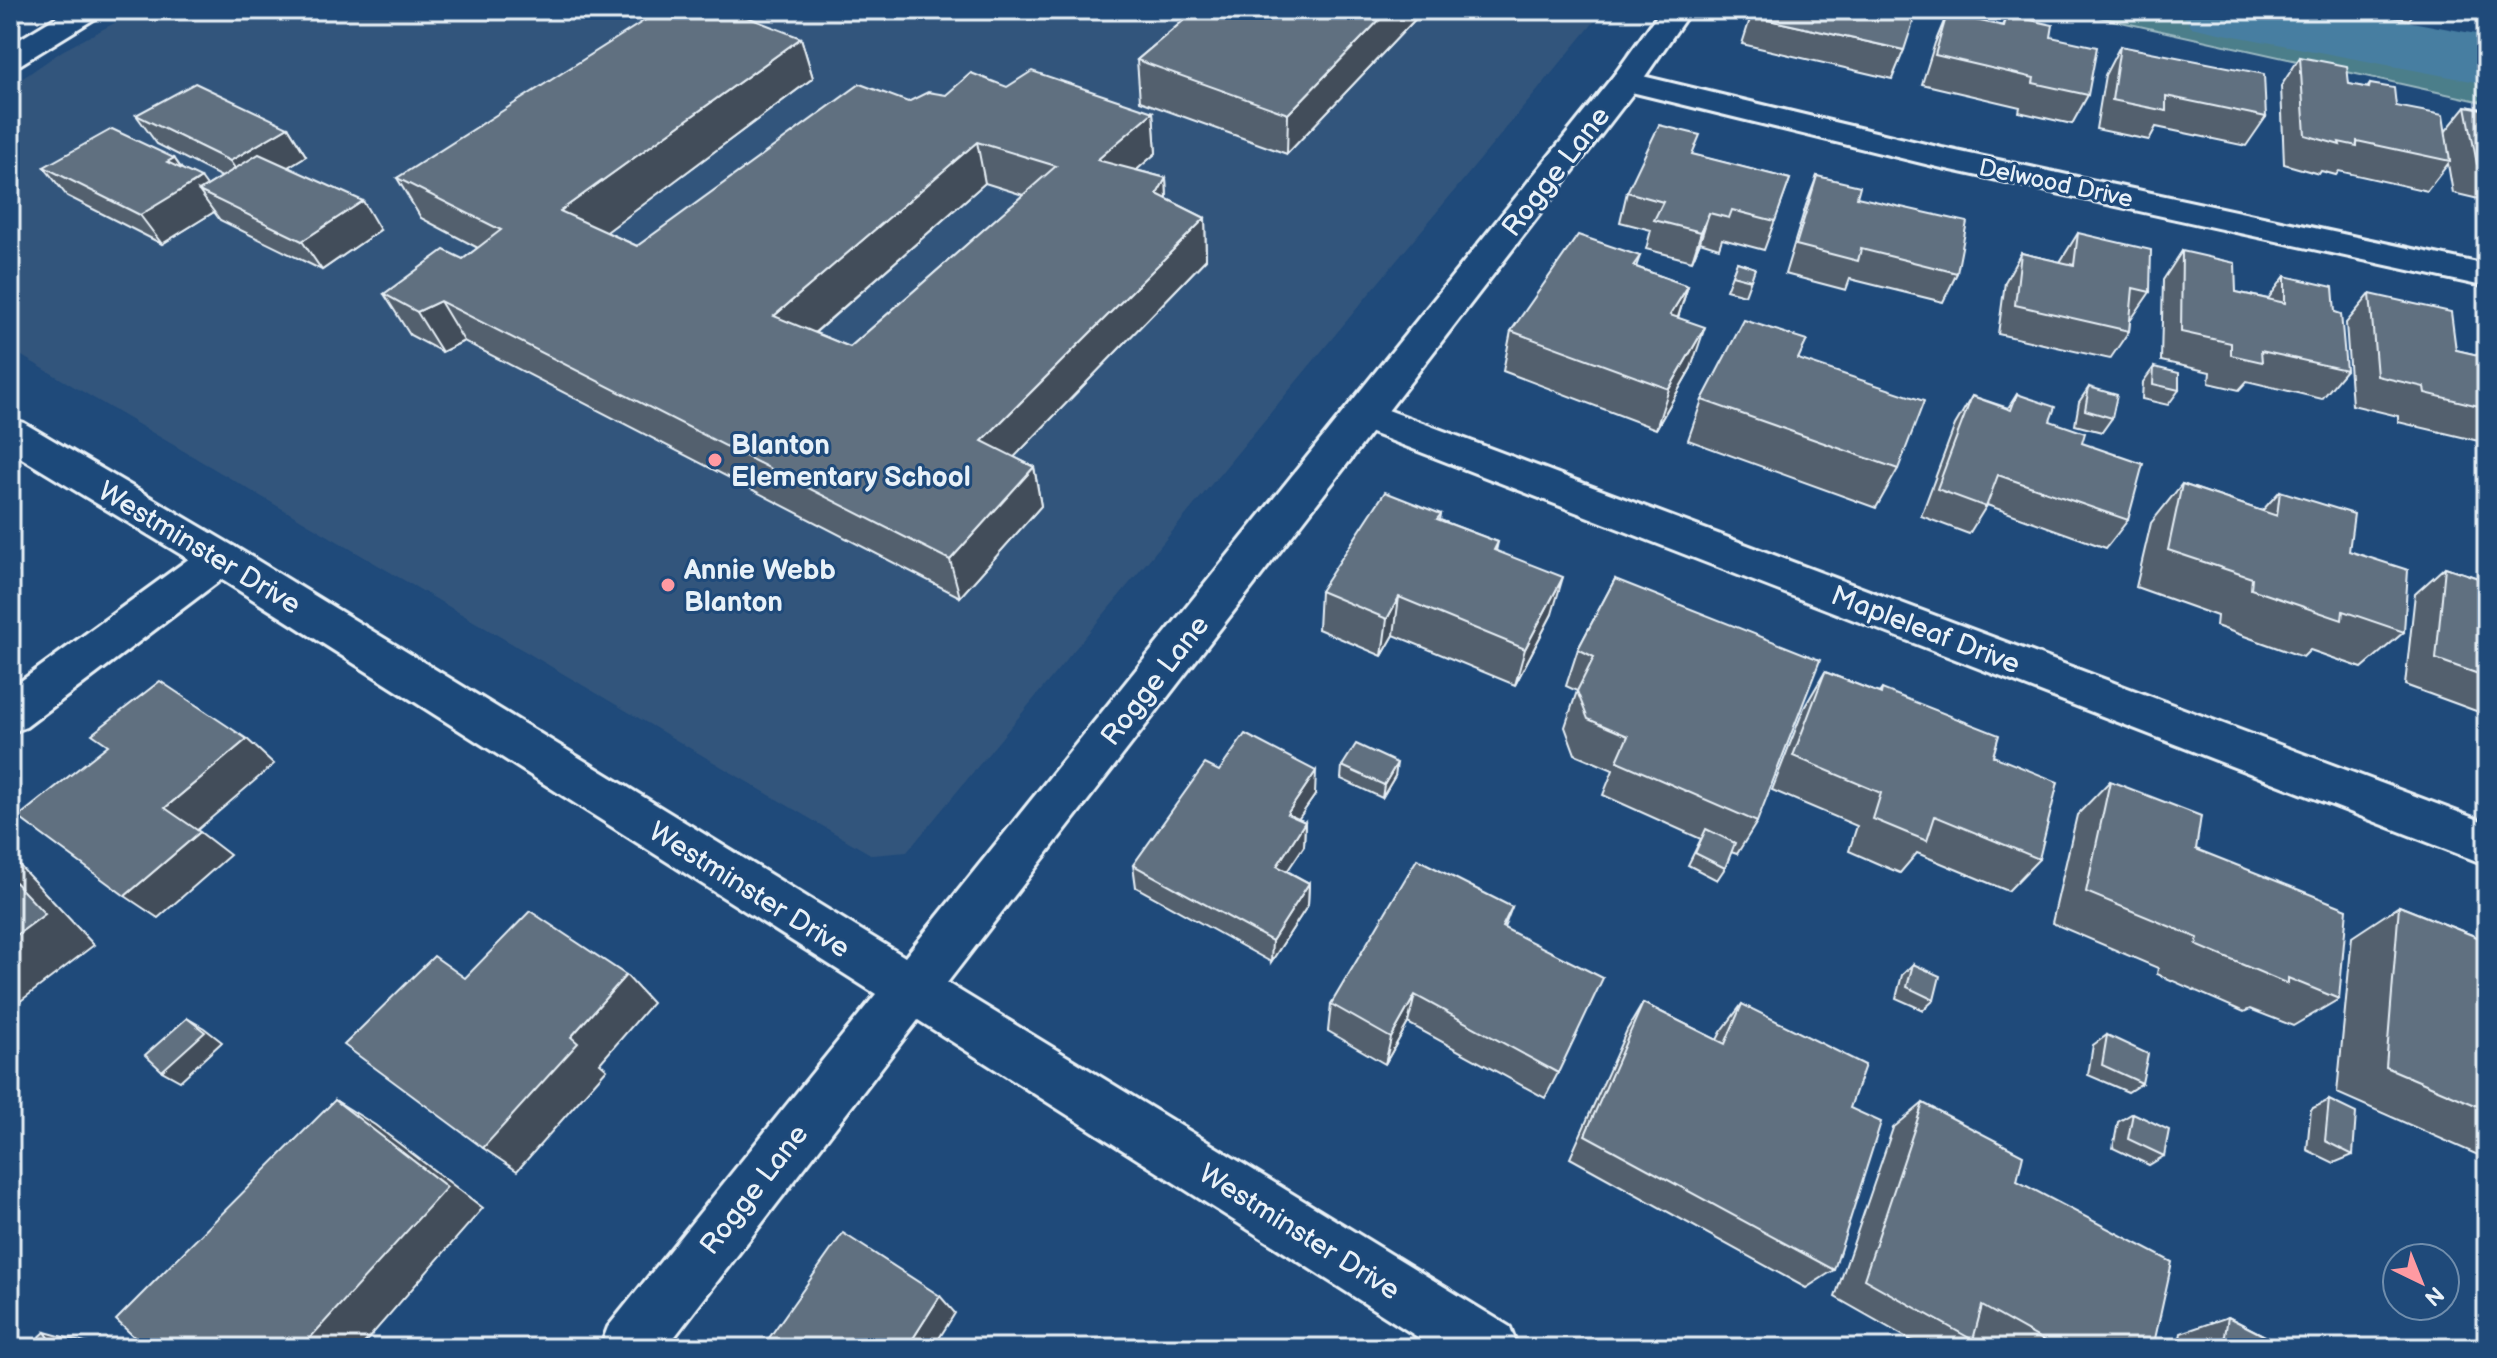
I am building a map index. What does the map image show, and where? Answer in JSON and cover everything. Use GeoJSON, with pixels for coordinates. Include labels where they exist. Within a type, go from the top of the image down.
{"type":"FeatureCollection","features":[{"type":"Feature","properties":{"kind":"street"},"geometry":{"type":"LineString","coordinates":[[10,58],[89,10]]}},
{"type":"Feature","properties":{"kind":"street","name":"Rogge Lane"},"geometry":{"type":"LineString","coordinates":[[629,1348],[1626,81],[1676,10]]}},
{"type":"Feature","properties":{"kind":"street","name":"Delwood Drive"},"geometry":{"type":"LineString","coordinates":[[1626,81],[1942,158],[2487,276]]}},
{"type":"Feature","properties":{"kind":"street","name":"Mapleleaf Drive"},"geometry":{"type":"LineString","coordinates":[[1364,415],[2487,844]]}},
{"type":"Feature","properties":{"kind":"street","name":"Westminster Drive"},"geometry":{"type":"LineString","coordinates":[[10,433],[220,558],[1489,1348]]}},
{"type":"Feature","properties":{"kind":"street"},"geometry":{"type":"LineString","coordinates":[[10,714],[220,558]]}},
{"type":"Feature","properties":{"kind":"shaded area","name":"Blanton Elementary School"},"geometry":{"type":"Polygon","coordinates":[[[139,10],[1604,10],[907,852],[872,855],[10,349],[10,87],[62,51],[139,10]]]}},
{"type":"Feature","properties":{"kind":"green space"},"geometry":{"type":"Polygon","coordinates":[[[2067,10],[2303,10],[2487,44],[2487,103],[2067,10]]]}},
{"type":"Feature","properties":{"kind":"building"},"geometry":{"type":"Polygon","coordinates":[[[661,10],[729,10],[801,38],[560,211],[637,246],[860,84],[908,102],[928,92],[946,95],[971,73],[1007,87],[1032,71],[1153,112],[1097,160],[1166,178],[1157,194],[1205,218],[982,441],[1034,467],[950,560],[440,301],[417,312],[384,294],[444,250],[463,259],[501,230],[397,178],[661,10]],[[977,142],[774,316],[850,347],[1056,166],[977,142]]]}},
{"type":"Feature","properties":{"kind":"building"},"geometry":{"type":"Polygon","coordinates":[[[1196,10],[1389,10],[1288,114],[1137,60],[1196,10]]]}},
{"type":"Feature","properties":{"kind":"building"},"geometry":{"type":"Polygon","coordinates":[[[1754,10],[1917,10],[1904,50],[1751,16],[1754,10]]]}},
{"type":"Feature","properties":{"kind":"building"},"geometry":{"type":"Polygon","coordinates":[[[1947,14],[2004,26],[2007,15],[2053,25],[2051,37],[2097,47],[2088,95],[2033,83],[2034,78],[1935,55],[1947,14]]]}},
{"type":"Feature","properties":{"kind":"building"},"geometry":{"type":"Polygon","coordinates":[[[2120,46],[2264,74],[2266,117],[2166,96],[2166,111],[2112,100],[2120,46]]]}},
{"type":"Feature","properties":{"kind":"building"},"geometry":{"type":"Polygon","coordinates":[[[2300,57],[2347,66],[2349,84],[2394,88],[2396,106],[2443,115],[2450,161],[2357,141],[2357,146],[2339,142],[2340,145],[2305,135],[2300,57]]]}},
{"type":"Feature","properties":{"kind":"building"},"geometry":{"type":"Polygon","coordinates":[[[195,83],[288,127],[230,161],[136,115],[195,83]]]}},
{"type":"Feature","properties":{"kind":"building"},"geometry":{"type":"Polygon","coordinates":[[[2466,106],[2487,110],[2487,166],[2477,164],[2466,106]]]}},
{"type":"Feature","properties":{"kind":"building"},"geometry":{"type":"Polygon","coordinates":[[[1659,125],[1700,135],[1692,154],[1790,179],[1775,221],[1732,210],[1729,218],[1709,213],[1701,232],[1654,220],[1663,202],[1627,192],[1659,125]]]}},
{"type":"Feature","properties":{"kind":"building"},"geometry":{"type":"Polygon","coordinates":[[[112,129],[174,158],[167,162],[201,178],[140,215],[44,167],[112,129]]]}},
{"type":"Feature","properties":{"kind":"building"},"geometry":{"type":"Polygon","coordinates":[[[259,154],[363,201],[302,241],[199,191],[259,154]]]}},
{"type":"Feature","properties":{"kind":"building"},"geometry":{"type":"Polygon","coordinates":[[[1817,176],[1860,186],[1857,197],[1967,222],[1957,273],[1861,249],[1858,261],[1796,245],[1817,176]]]}},
{"type":"Feature","properties":{"kind":"building"},"geometry":{"type":"Polygon","coordinates":[[[2078,233],[2151,250],[2150,292],[2133,288],[2129,331],[2015,305],[2021,253],[2074,265],[2078,233]]]}},
{"type":"Feature","properties":{"kind":"building"},"geometry":{"type":"Polygon","coordinates":[[[1578,235],[1640,256],[1633,266],[1688,286],[1670,315],[1705,327],[1669,389],[1511,331],[1578,235]]]}},
{"type":"Feature","properties":{"kind":"building"},"geometry":{"type":"Polygon","coordinates":[[[2182,251],[2235,263],[2236,292],[2285,303],[2285,276],[2333,287],[2335,312],[2341,314],[2346,370],[2261,351],[2262,362],[2231,355],[2231,343],[2181,332],[2182,251]]]}},
{"type":"Feature","properties":{"kind":"building"},"geometry":{"type":"Polygon","coordinates":[[[1737,262],[1755,268],[1751,280],[1732,275],[1737,262]]]}},
{"type":"Feature","properties":{"kind":"building"},"geometry":{"type":"Polygon","coordinates":[[[2370,294],[2451,312],[2456,350],[2487,357],[2487,408],[2425,393],[2424,387],[2377,376],[2370,294]]]}},
{"type":"Feature","properties":{"kind":"building"},"geometry":{"type":"Polygon","coordinates":[[[1744,320],[1807,340],[1798,359],[1924,401],[1898,469],[1702,400],[1744,320]]]}},
{"type":"Feature","properties":{"kind":"building"},"geometry":{"type":"Polygon","coordinates":[[[2154,367],[2179,373],[2179,390],[2153,384],[2154,367]]]}},
{"type":"Feature","properties":{"kind":"building"},"geometry":{"type":"Polygon","coordinates":[[[2089,387],[2117,395],[2112,418],[2085,410],[2089,387]]]}},
{"type":"Feature","properties":{"kind":"building"},"geometry":{"type":"Polygon","coordinates":[[[2017,394],[2055,407],[2050,421],[2085,433],[2082,443],[2143,464],[2128,520],[1998,475],[1986,507],[1937,489],[1972,396],[2011,410],[2017,394]]]}},
{"type":"Feature","properties":{"kind":"building"},"geometry":{"type":"Polygon","coordinates":[[[2182,484],[2277,516],[2280,491],[2354,514],[2349,551],[2408,570],[2404,632],[2343,611],[2342,620],[2251,589],[2252,578],[2168,550],[2182,484]]]}},
{"type":"Feature","properties":{"kind":"building"},"geometry":{"type":"Polygon","coordinates":[[[1385,492],[1441,514],[1437,519],[1498,542],[1494,550],[1563,577],[1525,649],[1399,597],[1387,619],[1320,591],[1385,492]]]}},
{"type":"Feature","properties":{"kind":"building"},"geometry":{"type":"Polygon","coordinates":[[[2445,567],[2487,581],[2487,677],[2436,659],[2445,567]]]}},
{"type":"Feature","properties":{"kind":"building"},"geometry":{"type":"Polygon","coordinates":[[[1615,579],[1820,660],[1757,822],[1617,761],[1628,736],[1588,719],[1577,691],[1594,657],[1578,649],[1615,579]]]}},
{"type":"Feature","properties":{"kind":"building"},"geometry":{"type":"Polygon","coordinates":[[[1825,672],[1881,694],[1882,689],[1999,735],[1993,756],[2058,782],[2039,859],[1935,816],[1927,841],[1873,819],[1881,793],[1793,756],[1825,672]]]}},
{"type":"Feature","properties":{"kind":"building"},"geometry":{"type":"Polygon","coordinates":[[[160,681],[247,739],[165,808],[200,832],[125,896],[18,817],[108,745],[92,734],[160,681]]]}},
{"type":"Feature","properties":{"kind":"building"},"geometry":{"type":"Polygon","coordinates":[[[1245,734],[1316,771],[1287,814],[1305,822],[1277,866],[1309,883],[1272,941],[1133,865],[1205,764],[1219,771],[1245,734]]]}},
{"type":"Feature","properties":{"kind":"building"},"geometry":{"type":"Polygon","coordinates":[[[1356,744],[1397,763],[1384,785],[1342,766],[1356,744]]]}},
{"type":"Feature","properties":{"kind":"building"},"geometry":{"type":"Polygon","coordinates":[[[2110,781],[2201,816],[2196,849],[2347,909],[2339,999],[2288,978],[2288,984],[2196,945],[2198,938],[2086,892],[2110,781]]]}},
{"type":"Feature","properties":{"kind":"building"},"geometry":{"type":"Polygon","coordinates":[[[1706,829],[1735,843],[1725,868],[1695,853],[1706,829]]]}},
{"type":"Feature","properties":{"kind":"building"},"geometry":{"type":"Polygon","coordinates":[[[1417,859],[1512,907],[1502,927],[1603,978],[1558,1073],[1415,995],[1391,1038],[1331,1004],[1417,859]]]}},
{"type":"Feature","properties":{"kind":"building"},"geometry":{"type":"Polygon","coordinates":[[[10,877],[45,914],[10,940],[10,877]]]}},
{"type":"Feature","properties":{"kind":"building"},"geometry":{"type":"Polygon","coordinates":[[[2399,906],[2487,941],[2487,1110],[2386,1067],[2399,906]]]}},
{"type":"Feature","properties":{"kind":"building"},"geometry":{"type":"Polygon","coordinates":[[[530,911],[626,975],[571,1037],[578,1043],[483,1148],[344,1045],[434,956],[465,978],[530,911]]]}},
{"type":"Feature","properties":{"kind":"building"},"geometry":{"type":"Polygon","coordinates":[[[1913,964],[1940,976],[1934,1000],[1907,987],[1913,964]]]}},
{"type":"Feature","properties":{"kind":"building"},"geometry":{"type":"Polygon","coordinates":[[[1643,1003],[1725,1044],[1742,1004],[1865,1065],[1850,1108],[1881,1122],[1834,1270],[1585,1135],[1643,1003]]]}},
{"type":"Feature","properties":{"kind":"building"},"geometry":{"type":"Polygon","coordinates":[[[187,1018],[205,1032],[162,1071],[145,1055],[187,1018]]]}},
{"type":"Feature","properties":{"kind":"building"},"geometry":{"type":"Polygon","coordinates":[[[2107,1035],[2148,1054],[2142,1083],[2102,1065],[2107,1035]]]}},
{"type":"Feature","properties":{"kind":"building"},"geometry":{"type":"Polygon","coordinates":[[[335,1100],[447,1187],[301,1348],[146,1348],[116,1320],[335,1100]]]}},
{"type":"Feature","properties":{"kind":"building"},"geometry":{"type":"Polygon","coordinates":[[[2329,1100],[2356,1113],[2353,1155],[2325,1141],[2329,1100]]]}},
{"type":"Feature","properties":{"kind":"building"},"geometry":{"type":"Polygon","coordinates":[[[1923,1103],[2023,1155],[2017,1181],[2172,1262],[2153,1348],[2057,1348],[1982,1306],[1973,1340],[1864,1279],[1923,1103]]]}},
{"type":"Feature","properties":{"kind":"building"},"geometry":{"type":"Polygon","coordinates":[[[2133,1113],[2169,1130],[2164,1156],[2128,1139],[2133,1113]]]}},
{"type":"Feature","properties":{"kind":"building"},"geometry":{"type":"Polygon","coordinates":[[[843,1233],[940,1296],[907,1348],[762,1348],[843,1233]]]}},
{"type":"Feature","properties":{"kind":"building"},"geometry":{"type":"Polygon","coordinates":[[[2228,1317],[2288,1348],[2223,1348],[2228,1317]]]}},
{"type":"Feature","properties":{"kind":"building"},"geometry":{"type":"Polygon","coordinates":[[[45,1332],[56,1348],[27,1348],[45,1332]]]}},
{"type":"Feature","properties":{"kind":"waterway"},"geometry":{"type":"LineString","coordinates":[[2219,10],[2487,60]]}},
{"type":"Feature","properties":{"kind":"place","name":"Blanton Elementary School"},"geometry":{"type":"Point","coordinates":[715,460]}},
{"type":"Feature","properties":{"kind":"place","name":"Annie Webb Blanton"},"geometry":{"type":"Point","coordinates":[668,585]}}]}
